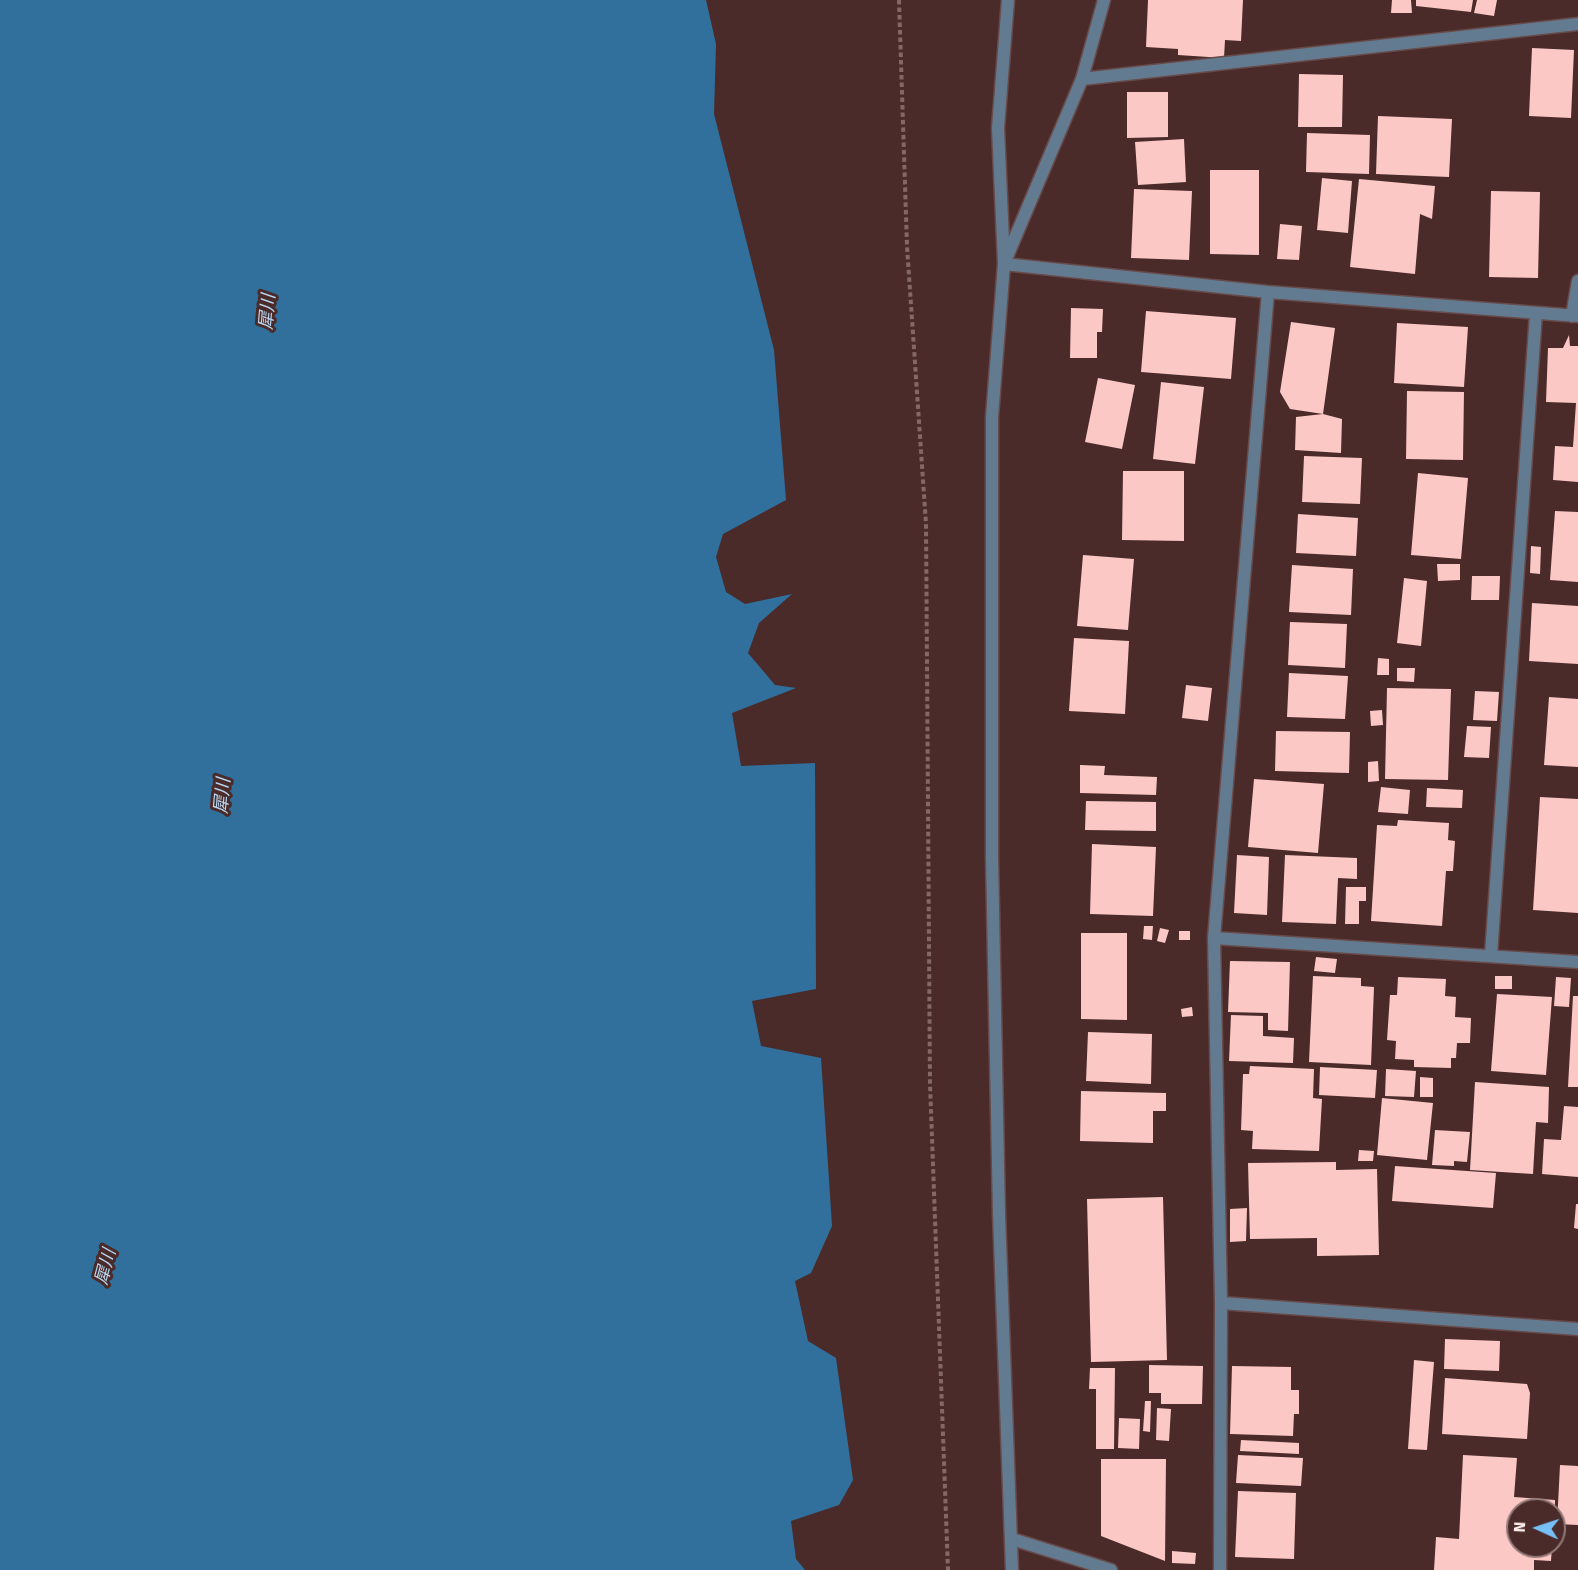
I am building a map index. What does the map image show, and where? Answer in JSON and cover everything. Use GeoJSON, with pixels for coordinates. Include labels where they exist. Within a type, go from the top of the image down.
{"type":"FeatureCollection","features":[{"type":"Feature","properties":{"kind":"street"},"geometry":{"type":"LineString","coordinates":[[1008,0],[998,128],[1004,264],[992,417],[992,858],[999,1214],[1012,1570]]}},
{"type":"Feature","properties":{"kind":"street"},"geometry":{"type":"LineString","coordinates":[[1004,264],[1082,79],[1104,0]]}},
{"type":"Feature","properties":{"kind":"street"},"geometry":{"type":"LineString","coordinates":[[1082,79],[1578,24]]}},
{"type":"Feature","properties":{"kind":"street"},"geometry":{"type":"LineString","coordinates":[[1004,264],[1268,292],[1575,316],[1578,281]]}},
{"type":"Feature","properties":{"kind":"street"},"geometry":{"type":"LineString","coordinates":[[1220,1570],[1221,1303],[1214,938],[1268,292]]}},
{"type":"Feature","properties":{"kind":"street"},"geometry":{"type":"LineString","coordinates":[[1491,955],[1536,313]]}},
{"type":"Feature","properties":{"kind":"street"},"geometry":{"type":"LineString","coordinates":[[1214,938],[1578,962]]}},
{"type":"Feature","properties":{"kind":"street"},"geometry":{"type":"LineString","coordinates":[[1221,1303],[1578,1329]]}},
{"type":"Feature","properties":{"kind":"street"},"geometry":{"type":"LineString","coordinates":[[1012,1539],[1111,1570]]}},
{"type":"Feature","properties":{"kind":"path"},"geometry":{"type":"LineString","coordinates":[[899,0],[907,246],[926,524],[930,1084],[948,1570]]}},
{"type":"Feature","properties":{"kind":"water","name":"犀川"},"geometry":{"type":"Polygon","coordinates":[[[0,0],[706,0],[716,44],[714,114],[774,350],[786,500],[723,534],[716,557],[726,592],[745,604],[792,594],[759,623],[748,653],[775,685],[796,688],[732,713],[741,766],[815,763],[816,989],[752,1001],[761,1046],[821,1058],[832,1226],[811,1273],[795,1281],[808,1341],[836,1358],[853,1480],[839,1505],[791,1521],[796,1559],[805,1570],[0,1570],[0,0]]]}},
{"type":"Feature","properties":{"kind":"building"},"geometry":{"type":"Polygon","coordinates":[[[1148,0],[1243,0],[1241,41],[1225,40],[1224,58],[1178,55],[1178,49],[1146,47],[1148,0]]]}},
{"type":"Feature","properties":{"kind":"building"},"geometry":{"type":"Polygon","coordinates":[[[1392,0],[1411,0],[1412,13],[1391,13],[1392,0]]]}},
{"type":"Feature","properties":{"kind":"building"},"geometry":{"type":"Polygon","coordinates":[[[1416,0],[1473,0],[1471,12],[1416,6],[1416,0]]]}},
{"type":"Feature","properties":{"kind":"building"},"geometry":{"type":"Polygon","coordinates":[[[1477,0],[1497,0],[1494,16],[1474,13],[1477,0]]]}},
{"type":"Feature","properties":{"kind":"building"},"geometry":{"type":"Polygon","coordinates":[[[1532,48],[1574,50],[1571,118],[1529,116],[1532,48]]]}},
{"type":"Feature","properties":{"kind":"building"},"geometry":{"type":"Polygon","coordinates":[[[1299,74],[1343,75],[1342,127],[1298,127],[1299,74]]]}},
{"type":"Feature","properties":{"kind":"building"},"geometry":{"type":"Polygon","coordinates":[[[1127,92],[1168,92],[1168,137],[1127,138],[1127,92]]]}},
{"type":"Feature","properties":{"kind":"building"},"geometry":{"type":"Polygon","coordinates":[[[1378,116],[1452,119],[1449,177],[1376,174],[1378,116]]]}},
{"type":"Feature","properties":{"kind":"building"},"geometry":{"type":"Polygon","coordinates":[[[1307,133],[1370,135],[1369,174],[1306,172],[1307,133]]]}},
{"type":"Feature","properties":{"kind":"building"},"geometry":{"type":"Polygon","coordinates":[[[1184,139],[1186,182],[1138,185],[1135,142],[1184,139]]]}},
{"type":"Feature","properties":{"kind":"building"},"geometry":{"type":"Polygon","coordinates":[[[1210,170],[1259,170],[1259,255],[1210,254],[1210,170]]]}},
{"type":"Feature","properties":{"kind":"building"},"geometry":{"type":"Polygon","coordinates":[[[1322,178],[1352,181],[1348,233],[1317,230],[1322,178]]]}},
{"type":"Feature","properties":{"kind":"building"},"geometry":{"type":"Polygon","coordinates":[[[1359,179],[1435,186],[1432,219],[1420,214],[1415,274],[1350,267],[1359,179]]]}},
{"type":"Feature","properties":{"kind":"building"},"geometry":{"type":"Polygon","coordinates":[[[1134,189],[1192,191],[1189,260],[1131,258],[1134,189]]]}},
{"type":"Feature","properties":{"kind":"building"},"geometry":{"type":"Polygon","coordinates":[[[1491,191],[1540,192],[1538,278],[1489,277],[1491,191]]]}},
{"type":"Feature","properties":{"kind":"building"},"geometry":{"type":"Polygon","coordinates":[[[1280,224],[1302,226],[1299,260],[1277,259],[1280,224]]]}},
{"type":"Feature","properties":{"kind":"building"},"geometry":{"type":"Polygon","coordinates":[[[1071,308],[1103,309],[1102,332],[1097,332],[1097,358],[1070,358],[1071,308]]]}},
{"type":"Feature","properties":{"kind":"building"},"geometry":{"type":"Polygon","coordinates":[[[1146,311],[1236,318],[1231,379],[1141,372],[1146,311]]]}},
{"type":"Feature","properties":{"kind":"building"},"geometry":{"type":"Polygon","coordinates":[[[1291,322],[1335,328],[1323,414],[1290,409],[1280,392],[1291,322]]]}},
{"type":"Feature","properties":{"kind":"building"},"geometry":{"type":"Polygon","coordinates":[[[1397,323],[1468,327],[1464,387],[1394,383],[1397,323]]]}},
{"type":"Feature","properties":{"kind":"building"},"geometry":{"type":"Polygon","coordinates":[[[1569,335],[1570,346],[1578,346],[1578,482],[1553,480],[1555,446],[1573,447],[1576,403],[1546,402],[1548,348],[1563,348],[1569,335]]]}},
{"type":"Feature","properties":{"kind":"building"},"geometry":{"type":"Polygon","coordinates":[[[1098,378],[1135,385],[1122,449],[1085,442],[1098,378]]]}},
{"type":"Feature","properties":{"kind":"building"},"geometry":{"type":"Polygon","coordinates":[[[1161,382],[1204,387],[1195,464],[1153,459],[1161,382]]]}},
{"type":"Feature","properties":{"kind":"building"},"geometry":{"type":"Polygon","coordinates":[[[1407,391],[1464,392],[1463,460],[1406,459],[1407,391]]]}},
{"type":"Feature","properties":{"kind":"building"},"geometry":{"type":"Polygon","coordinates":[[[1323,414],[1342,419],[1341,453],[1295,450],[1296,417],[1323,414]]]}},
{"type":"Feature","properties":{"kind":"building"},"geometry":{"type":"Polygon","coordinates":[[[1304,456],[1362,458],[1360,504],[1302,502],[1304,456]]]}},
{"type":"Feature","properties":{"kind":"building"},"geometry":{"type":"Polygon","coordinates":[[[1123,471],[1184,471],[1184,541],[1122,540],[1123,471]]]}},
{"type":"Feature","properties":{"kind":"building"},"geometry":{"type":"Polygon","coordinates":[[[1418,473],[1468,478],[1461,559],[1411,555],[1418,473]]]}},
{"type":"Feature","properties":{"kind":"building"},"geometry":{"type":"Polygon","coordinates":[[[1555,511],[1578,512],[1578,582],[1550,580],[1555,511]]]}},
{"type":"Feature","properties":{"kind":"building"},"geometry":{"type":"Polygon","coordinates":[[[1298,514],[1358,518],[1356,556],[1296,553],[1298,514]]]}},
{"type":"Feature","properties":{"kind":"building"},"geometry":{"type":"Polygon","coordinates":[[[1531,546],[1541,547],[1540,574],[1530,573],[1531,546]]]}},
{"type":"Feature","properties":{"kind":"building"},"geometry":{"type":"Polygon","coordinates":[[[1083,555],[1134,559],[1128,630],[1077,626],[1083,555]]]}},
{"type":"Feature","properties":{"kind":"building"},"geometry":{"type":"Polygon","coordinates":[[[1437,564],[1460,564],[1460,580],[1438,581],[1437,564]]]}},
{"type":"Feature","properties":{"kind":"building"},"geometry":{"type":"Polygon","coordinates":[[[1292,565],[1353,569],[1351,615],[1289,612],[1292,565]]]}},
{"type":"Feature","properties":{"kind":"building"},"geometry":{"type":"Polygon","coordinates":[[[1472,576],[1500,576],[1499,600],[1471,600],[1472,576]]]}},
{"type":"Feature","properties":{"kind":"building"},"geometry":{"type":"Polygon","coordinates":[[[1404,578],[1427,581],[1421,646],[1397,643],[1404,578]]]}},
{"type":"Feature","properties":{"kind":"building"},"geometry":{"type":"Polygon","coordinates":[[[1532,603],[1578,606],[1578,664],[1529,661],[1532,603]]]}},
{"type":"Feature","properties":{"kind":"building"},"geometry":{"type":"Polygon","coordinates":[[[1290,622],[1347,624],[1345,668],[1288,665],[1290,622]]]}},
{"type":"Feature","properties":{"kind":"building"},"geometry":{"type":"Polygon","coordinates":[[[1074,638],[1129,641],[1125,714],[1069,711],[1074,638]]]}},
{"type":"Feature","properties":{"kind":"building"},"geometry":{"type":"Polygon","coordinates":[[[1378,658],[1389,659],[1389,675],[1377,675],[1378,658]]]}},
{"type":"Feature","properties":{"kind":"building"},"geometry":{"type":"Polygon","coordinates":[[[1397,668],[1415,668],[1414,682],[1397,681],[1397,668]]]}},
{"type":"Feature","properties":{"kind":"building"},"geometry":{"type":"Polygon","coordinates":[[[1289,673],[1348,676],[1345,719],[1287,717],[1289,673]]]}},
{"type":"Feature","properties":{"kind":"building"},"geometry":{"type":"Polygon","coordinates":[[[1186,685],[1212,688],[1208,721],[1182,718],[1186,685]]]}},
{"type":"Feature","properties":{"kind":"building"},"geometry":{"type":"Polygon","coordinates":[[[1387,688],[1451,689],[1448,780],[1385,779],[1387,688]]]}},
{"type":"Feature","properties":{"kind":"building"},"geometry":{"type":"Polygon","coordinates":[[[1475,691],[1499,692],[1497,721],[1473,720],[1475,691]]]}},
{"type":"Feature","properties":{"kind":"building"},"geometry":{"type":"Polygon","coordinates":[[[1549,697],[1578,699],[1578,767],[1544,765],[1549,697]]]}},
{"type":"Feature","properties":{"kind":"building"},"geometry":{"type":"Polygon","coordinates":[[[1382,710],[1383,725],[1371,726],[1370,711],[1382,710]]]}},
{"type":"Feature","properties":{"kind":"building"},"geometry":{"type":"Polygon","coordinates":[[[1467,726],[1491,727],[1489,758],[1464,757],[1467,726]]]}},
{"type":"Feature","properties":{"kind":"building"},"geometry":{"type":"Polygon","coordinates":[[[1276,731],[1350,732],[1349,773],[1275,771],[1276,731]]]}},
{"type":"Feature","properties":{"kind":"building"},"geometry":{"type":"Polygon","coordinates":[[[1378,761],[1379,781],[1368,782],[1368,762],[1378,761]]]}},
{"type":"Feature","properties":{"kind":"building"},"geometry":{"type":"Polygon","coordinates":[[[1080,765],[1105,766],[1104,775],[1157,777],[1156,795],[1080,793],[1080,765]]]}},
{"type":"Feature","properties":{"kind":"building"},"geometry":{"type":"Polygon","coordinates":[[[1254,779],[1324,784],[1318,853],[1248,847],[1254,779]]]}},
{"type":"Feature","properties":{"kind":"building"},"geometry":{"type":"Polygon","coordinates":[[[1381,787],[1410,790],[1408,814],[1378,812],[1381,787]]]}},
{"type":"Feature","properties":{"kind":"building"},"geometry":{"type":"Polygon","coordinates":[[[1427,788],[1463,790],[1462,808],[1426,807],[1427,788]]]}},
{"type":"Feature","properties":{"kind":"building"},"geometry":{"type":"Polygon","coordinates":[[[1540,797],[1578,799],[1578,913],[1533,910],[1540,797]]]}},
{"type":"Feature","properties":{"kind":"building"},"geometry":{"type":"Polygon","coordinates":[[[1086,801],[1156,802],[1156,831],[1085,830],[1086,801]]]}},
{"type":"Feature","properties":{"kind":"building"},"geometry":{"type":"Polygon","coordinates":[[[1398,820],[1449,823],[1448,840],[1455,841],[1453,871],[1446,871],[1442,926],[1371,921],[1377,825],[1397,826],[1398,820]]]}},
{"type":"Feature","properties":{"kind":"building"},"geometry":{"type":"Polygon","coordinates":[[[1092,844],[1156,847],[1153,916],[1090,914],[1092,844]]]}},
{"type":"Feature","properties":{"kind":"building"},"geometry":{"type":"Polygon","coordinates":[[[1237,855],[1269,857],[1267,915],[1234,913],[1237,855]]]}},
{"type":"Feature","properties":{"kind":"building"},"geometry":{"type":"Polygon","coordinates":[[[1285,855],[1357,858],[1357,879],[1338,878],[1336,924],[1282,922],[1285,855]]]}},
{"type":"Feature","properties":{"kind":"building"},"geometry":{"type":"Polygon","coordinates":[[[1346,887],[1366,887],[1366,901],[1359,901],[1359,924],[1345,924],[1346,887]]]}},
{"type":"Feature","properties":{"kind":"building"},"geometry":{"type":"Polygon","coordinates":[[[1144,926],[1153,926],[1152,940],[1143,939],[1144,926]]]}},
{"type":"Feature","properties":{"kind":"building"},"geometry":{"type":"Polygon","coordinates":[[[1160,928],[1169,930],[1165,943],[1157,941],[1160,928]]]}},
{"type":"Feature","properties":{"kind":"building"},"geometry":{"type":"Polygon","coordinates":[[[1179,931],[1190,931],[1190,940],[1179,940],[1179,931]]]}},
{"type":"Feature","properties":{"kind":"building"},"geometry":{"type":"Polygon","coordinates":[[[1081,933],[1127,933],[1127,1020],[1081,1019],[1081,933]]]}},
{"type":"Feature","properties":{"kind":"building"},"geometry":{"type":"Polygon","coordinates":[[[1316,957],[1337,959],[1335,973],[1314,971],[1316,957]]]}},
{"type":"Feature","properties":{"kind":"building"},"geometry":{"type":"Polygon","coordinates":[[[1230,961],[1290,962],[1288,1031],[1268,1030],[1268,1013],[1228,1012],[1230,961]]]}},
{"type":"Feature","properties":{"kind":"building"},"geometry":{"type":"Polygon","coordinates":[[[1313,976],[1361,978],[1361,986],[1374,987],[1371,1065],[1309,1062],[1313,976]]]}},
{"type":"Feature","properties":{"kind":"building"},"geometry":{"type":"Polygon","coordinates":[[[1495,976],[1512,976],[1512,989],[1495,989],[1495,976]]]}},
{"type":"Feature","properties":{"kind":"building"},"geometry":{"type":"Polygon","coordinates":[[[1398,977],[1446,979],[1445,996],[1456,997],[1455,1017],[1471,1018],[1470,1043],[1457,1043],[1456,1058],[1451,1058],[1451,1068],[1414,1067],[1414,1060],[1395,1059],[1396,1041],[1387,1040],[1390,995],[1397,995],[1398,977]]]}},
{"type":"Feature","properties":{"kind":"building"},"geometry":{"type":"Polygon","coordinates":[[[1556,977],[1571,978],[1569,1007],[1554,1006],[1556,977]]]}},
{"type":"Feature","properties":{"kind":"building"},"geometry":{"type":"Polygon","coordinates":[[[1497,994],[1552,997],[1546,1075],[1491,1071],[1497,994]]]}},
{"type":"Feature","properties":{"kind":"building"},"geometry":{"type":"Polygon","coordinates":[[[1573,996],[1578,996],[1578,1087],[1568,1087],[1573,996]]]}},
{"type":"Feature","properties":{"kind":"building"},"geometry":{"type":"Polygon","coordinates":[[[1192,1007],[1193,1016],[1182,1017],[1181,1009],[1192,1007]]]}},
{"type":"Feature","properties":{"kind":"building"},"geometry":{"type":"Polygon","coordinates":[[[1231,1015],[1263,1016],[1263,1036],[1294,1038],[1293,1063],[1229,1061],[1231,1015]]]}},
{"type":"Feature","properties":{"kind":"building"},"geometry":{"type":"Polygon","coordinates":[[[1088,1032],[1152,1034],[1151,1084],[1086,1081],[1088,1032]]]}},
{"type":"Feature","properties":{"kind":"building"},"geometry":{"type":"Polygon","coordinates":[[[1250,1066],[1314,1069],[1313,1098],[1322,1099],[1319,1151],[1252,1149],[1253,1131],[1241,1130],[1243,1074],[1249,1074],[1250,1066]]]}},
{"type":"Feature","properties":{"kind":"building"},"geometry":{"type":"Polygon","coordinates":[[[1320,1067],[1377,1070],[1375,1098],[1319,1095],[1320,1067]]]}},
{"type":"Feature","properties":{"kind":"building"},"geometry":{"type":"Polygon","coordinates":[[[1386,1069],[1416,1071],[1414,1097],[1385,1096],[1386,1069]]]}},
{"type":"Feature","properties":{"kind":"building"},"geometry":{"type":"Polygon","coordinates":[[[1420,1077],[1433,1078],[1433,1097],[1420,1097],[1420,1077]]]}},
{"type":"Feature","properties":{"kind":"building"},"geometry":{"type":"Polygon","coordinates":[[[1475,1082],[1549,1087],[1548,1123],[1536,1122],[1533,1174],[1470,1170],[1475,1082]]]}},
{"type":"Feature","properties":{"kind":"building"},"geometry":{"type":"Polygon","coordinates":[[[1081,1091],[1166,1093],[1166,1111],[1153,1111],[1153,1143],[1080,1141],[1081,1091]]]}},
{"type":"Feature","properties":{"kind":"building"},"geometry":{"type":"Polygon","coordinates":[[[1382,1098],[1433,1103],[1427,1160],[1377,1155],[1382,1098]]]}},
{"type":"Feature","properties":{"kind":"building"},"geometry":{"type":"Polygon","coordinates":[[[1564,1106],[1578,1107],[1578,1177],[1542,1174],[1544,1139],[1561,1140],[1564,1106]]]}},
{"type":"Feature","properties":{"kind":"building"},"geometry":{"type":"Polygon","coordinates":[[[1435,1130],[1470,1132],[1467,1162],[1454,1161],[1454,1166],[1432,1165],[1435,1130]]]}},
{"type":"Feature","properties":{"kind":"building"},"geometry":{"type":"Polygon","coordinates":[[[1359,1150],[1374,1151],[1373,1161],[1358,1161],[1359,1150]]]}},
{"type":"Feature","properties":{"kind":"building"},"geometry":{"type":"Polygon","coordinates":[[[1336,1162],[1336,1170],[1377,1169],[1379,1255],[1317,1256],[1317,1238],[1250,1239],[1248,1163],[1336,1162]]]}},
{"type":"Feature","properties":{"kind":"building"},"geometry":{"type":"Polygon","coordinates":[[[1395,1166],[1496,1173],[1493,1208],[1392,1201],[1395,1166]]]}},
{"type":"Feature","properties":{"kind":"building"},"geometry":{"type":"Polygon","coordinates":[[[1163,1197],[1167,1360],[1091,1362],[1087,1199],[1163,1197]]]}},
{"type":"Feature","properties":{"kind":"building"},"geometry":{"type":"Polygon","coordinates":[[[1576,1204],[1578,1204],[1578,1229],[1574,1228],[1576,1204]]]}},
{"type":"Feature","properties":{"kind":"building"},"geometry":{"type":"Polygon","coordinates":[[[1247,1208],[1246,1241],[1230,1242],[1230,1209],[1247,1208]]]}},
{"type":"Feature","properties":{"kind":"building"},"geometry":{"type":"Polygon","coordinates":[[[1445,1339],[1500,1341],[1499,1371],[1444,1369],[1445,1339]]]}},
{"type":"Feature","properties":{"kind":"building"},"geometry":{"type":"Polygon","coordinates":[[[1414,1360],[1434,1362],[1427,1450],[1408,1449],[1414,1360]]]}},
{"type":"Feature","properties":{"kind":"building"},"geometry":{"type":"Polygon","coordinates":[[[1149,1365],[1203,1366],[1202,1404],[1161,1404],[1161,1393],[1149,1393],[1149,1365]]]}},
{"type":"Feature","properties":{"kind":"building"},"geometry":{"type":"Polygon","coordinates":[[[1232,1366],[1291,1367],[1291,1390],[1299,1390],[1299,1414],[1294,1414],[1293,1436],[1230,1434],[1232,1366]]]}},
{"type":"Feature","properties":{"kind":"building"},"geometry":{"type":"Polygon","coordinates":[[[1090,1368],[1115,1368],[1114,1449],[1096,1449],[1096,1389],[1089,1389],[1090,1368]]]}},
{"type":"Feature","properties":{"kind":"building"},"geometry":{"type":"Polygon","coordinates":[[[1445,1378],[1527,1384],[1530,1393],[1527,1439],[1442,1434],[1445,1378]]]}},
{"type":"Feature","properties":{"kind":"building"},"geometry":{"type":"Polygon","coordinates":[[[1145,1401],[1151,1401],[1150,1432],[1143,1431],[1145,1401]]]}},
{"type":"Feature","properties":{"kind":"building"},"geometry":{"type":"Polygon","coordinates":[[[1157,1408],[1171,1409],[1169,1441],[1156,1440],[1157,1408]]]}},
{"type":"Feature","properties":{"kind":"building"},"geometry":{"type":"Polygon","coordinates":[[[1119,1418],[1140,1419],[1139,1449],[1118,1448],[1119,1418]]]}},
{"type":"Feature","properties":{"kind":"building"},"geometry":{"type":"Polygon","coordinates":[[[1241,1440],[1299,1443],[1299,1454],[1240,1451],[1241,1440]]]}},
{"type":"Feature","properties":{"kind":"building"},"geometry":{"type":"Polygon","coordinates":[[[1238,1455],[1303,1458],[1301,1486],[1236,1483],[1238,1455]]]}},
{"type":"Feature","properties":{"kind":"building"},"geometry":{"type":"Polygon","coordinates":[[[1463,1455],[1517,1458],[1514,1497],[1528,1498],[1506,1498],[1506,1558],[1551,1558],[1551,1561],[1534,1560],[1534,1570],[1434,1570],[1436,1537],[1459,1539],[1463,1455]]]}},
{"type":"Feature","properties":{"kind":"building"},"geometry":{"type":"Polygon","coordinates":[[[1101,1459],[1166,1459],[1165,1561],[1101,1536],[1101,1459]]]}},
{"type":"Feature","properties":{"kind":"building"},"geometry":{"type":"Polygon","coordinates":[[[1560,1465],[1578,1466],[1578,1525],[1566,1524],[1566,1498],[1558,1498],[1560,1465]]]}},
{"type":"Feature","properties":{"kind":"building"},"geometry":{"type":"Polygon","coordinates":[[[1238,1491],[1296,1493],[1294,1559],[1235,1557],[1238,1491]]]}},
{"type":"Feature","properties":{"kind":"building"},"geometry":{"type":"Polygon","coordinates":[[[1172,1551],[1196,1553],[1195,1564],[1172,1563],[1172,1551]]]}}]}
